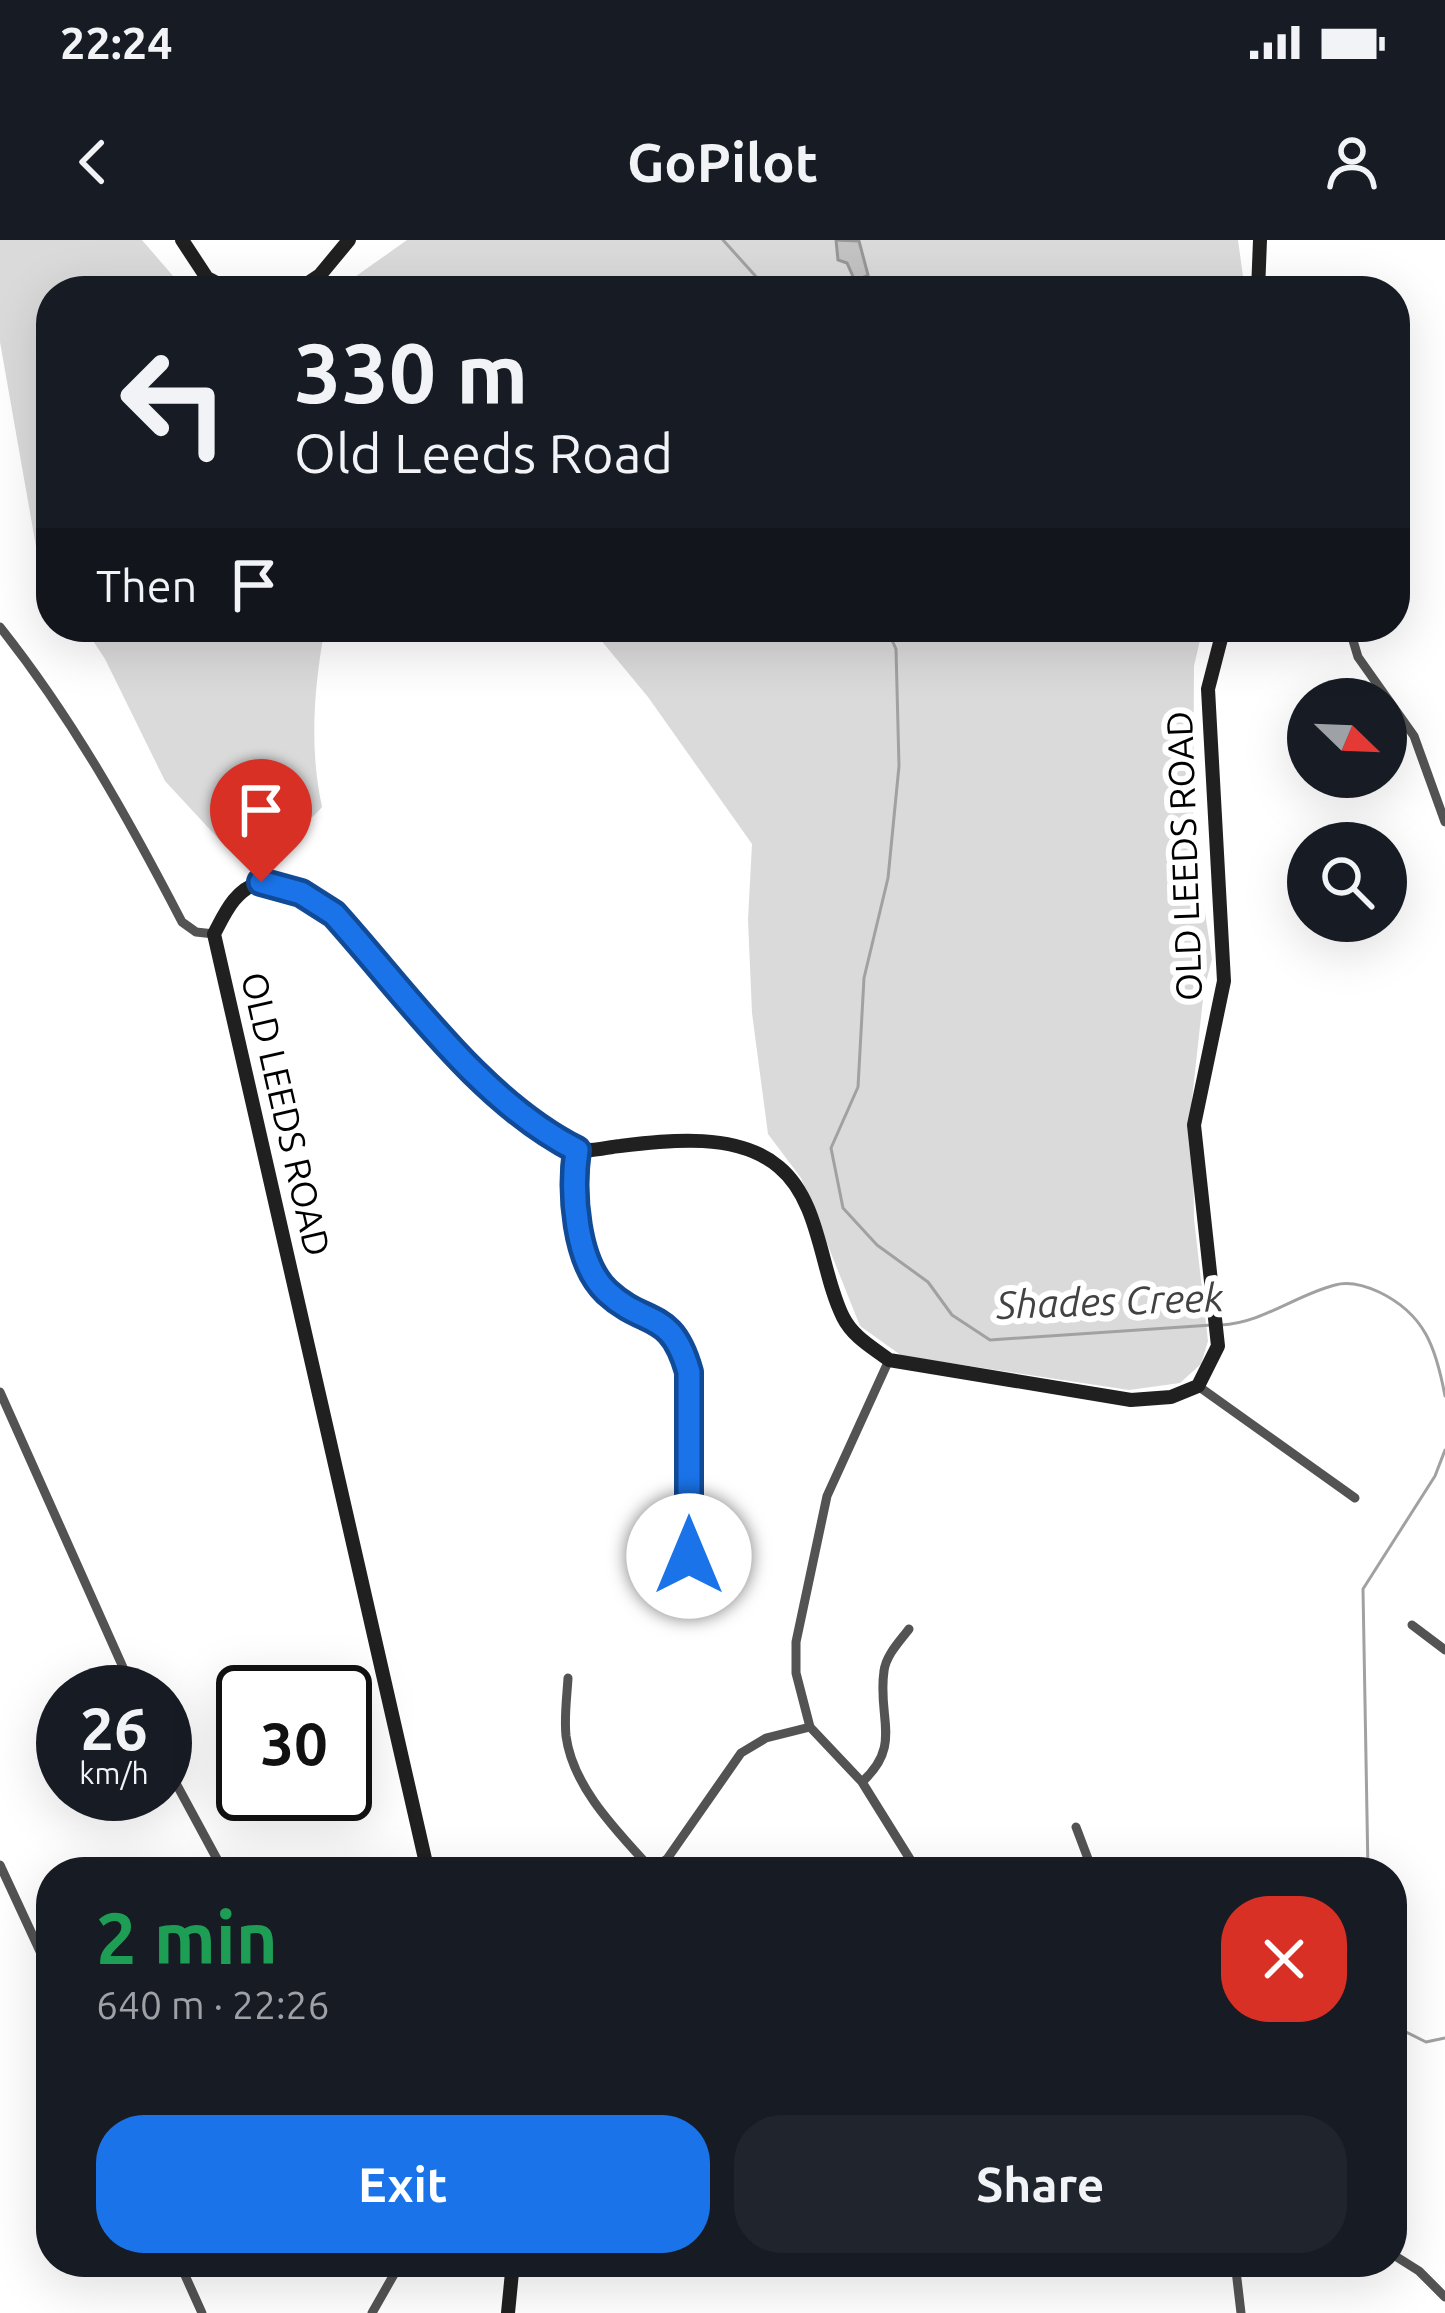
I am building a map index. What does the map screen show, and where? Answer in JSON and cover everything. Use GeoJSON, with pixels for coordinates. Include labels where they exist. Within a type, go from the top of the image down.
{"type":"FeatureCollection","features":[{"type":"Feature","properties":{"kind":"main road"},"geometry":{"type":"LineString","coordinates":[[182,240],[206,276]]}},
{"type":"Feature","properties":{"kind":"main road"},"geometry":{"type":"LineString","coordinates":[[318,276],[349,240]]}},
{"type":"Feature","properties":{"kind":"main road"},"geometry":{"type":"LineString","coordinates":[[1259,276],[1260,240]]}},
{"type":"Feature","properties":{"kind":"main road","name":"OLD LEEDS ROAD"},"geometry":{"type":"LineString","coordinates":[[1198,1386],[1218,1346],[1194,1125],[1225,981],[1208,709],[1217,642]]}},
{"type":"Feature","properties":{"kind":"main road","name":"OLD LEEDS ROAD"},"geometry":{"type":"LineString","coordinates":[[425,1857],[214,934],[231,900],[261,882],[301,893],[334,914],[500,1100],[540,1131],[577,1150]]}},
{"type":"Feature","properties":{"kind":"main road"},"geometry":{"type":"LineString","coordinates":[[577,1150],[704,1142],[735,1146],[779,1167],[802,1196],[843,1317],[857,1337],[890,1360],[1131,1400],[1171,1397],[1198,1386]]}},
{"type":"Feature","properties":{"kind":"main road"},"geometry":{"type":"LineString","coordinates":[[508,2313],[512,2277]]}},
{"type":"Feature","properties":{"kind":"street"},"geometry":{"type":"LineString","coordinates":[[0,627],[48,687],[103,776],[182,922],[196,932],[214,934]]}},
{"type":"Feature","properties":{"kind":"street"},"geometry":{"type":"LineString","coordinates":[[1353,642],[1358,657],[1414,736],[1445,822]]}},
{"type":"Feature","properties":{"kind":"street"},"geometry":{"type":"LineString","coordinates":[[577,1150],[574,1169],[583,1250],[593,1274],[620,1301],[660,1321],[681,1344],[689,1372],[689,1556]]}},
{"type":"Feature","properties":{"kind":"street"},"geometry":{"type":"LineString","coordinates":[[890,1360],[827,1496],[796,1642],[796,1673],[809,1727],[862,1782],[909,1857]]}},
{"type":"Feature","properties":{"kind":"street"},"geometry":{"type":"LineString","coordinates":[[1198,1386],[1354,1498]]}},
{"type":"Feature","properties":{"kind":"street"},"geometry":{"type":"LineString","coordinates":[[0,1392],[122,1665]]}},
{"type":"Feature","properties":{"kind":"street"},"geometry":{"type":"LineString","coordinates":[[1412,1624],[1445,1650]]}},
{"type":"Feature","properties":{"kind":"street"},"geometry":{"type":"LineString","coordinates":[[862,1782],[879,1767],[886,1749],[884,1669],[909,1628]]}},
{"type":"Feature","properties":{"kind":"street"},"geometry":{"type":"LineString","coordinates":[[568,1678],[566,1735],[576,1774],[637,1857]]}},
{"type":"Feature","properties":{"kind":"street"},"geometry":{"type":"LineString","coordinates":[[668,1857],[741,1754],[766,1738],[809,1727]]}},
{"type":"Feature","properties":{"kind":"street"},"geometry":{"type":"LineString","coordinates":[[192,1813],[216,1857]]}},
{"type":"Feature","properties":{"kind":"street"},"geometry":{"type":"LineString","coordinates":[[1076,1827],[1087,1857]]}},
{"type":"Feature","properties":{"kind":"street"},"geometry":{"type":"LineString","coordinates":[[0,1865],[36,1943]]}},
{"type":"Feature","properties":{"kind":"street"},"geometry":{"type":"LineString","coordinates":[[1407,2263],[1445,2296]]}},
{"type":"Feature","properties":{"kind":"street"},"geometry":{"type":"LineString","coordinates":[[186,2277],[202,2313]]}},
{"type":"Feature","properties":{"kind":"street"},"geometry":{"type":"LineString","coordinates":[[372,2313],[391,2277]]}},
{"type":"Feature","properties":{"kind":"street"},"geometry":{"type":"LineString","coordinates":[[1237,2277],[1241,2313]]}},
{"type":"Feature","properties":{"kind":"shaded area"},"geometry":{"type":"Polygon","coordinates":[[[0,240],[142,240],[173,276],[36,276],[36,547],[0,342],[0,240]]]}},
{"type":"Feature","properties":{"kind":"shaded area"},"geometry":{"type":"Polygon","coordinates":[[[407,240],[1238,240],[1243,276],[356,276],[407,240]]]}},
{"type":"Feature","properties":{"kind":"shaded area"},"geometry":{"type":"Polygon","coordinates":[[[94,642],[323,642],[314,717],[322,807],[280,839],[228,849],[165,781],[94,642]]]}},
{"type":"Feature","properties":{"kind":"shaded area"},"geometry":{"type":"Polygon","coordinates":[[[602,642],[1200,642],[1194,666],[1193,832],[1212,959],[1192,1099],[1194,1219],[1208,1341],[1201,1364],[1180,1383],[1129,1390],[902,1356],[860,1326],[801,1178],[768,1134],[752,1013],[748,920],[752,844],[648,697],[602,642]]]}},
{"type":"Feature","properties":{"kind":"building"},"geometry":{"type":"Polygon","coordinates":[[[836,240],[859,241],[868,275],[853,276],[847,263],[838,260],[836,240]]]}},
{"type":"Feature","properties":{"kind":"waterway","name":"Shades Creek"},"geometry":{"type":"LineString","coordinates":[[723,240],[755,276]]}},
{"type":"Feature","properties":{"kind":"waterway","name":"Shades Creek"},"geometry":{"type":"LineString","coordinates":[[893,642],[899,766],[888,878],[864,978],[858,1087],[831,1148],[843,1208],[877,1245],[928,1282],[952,1315],[990,1340],[1212,1325]]}},
{"type":"Feature","properties":{"kind":"waterway","name":"Shades Creek"},"geometry":{"type":"LineString","coordinates":[[1221,1325],[1251,1319],[1335,1285],[1369,1288],[1395,1301],[1418,1322],[1432,1348],[1445,1396]]}},
{"type":"Feature","properties":{"kind":"waterway","name":"Shades Creek"},"geometry":{"type":"LineString","coordinates":[[1368,1857],[1363,1589],[1435,1476],[1445,1450]]}},
{"type":"Feature","properties":{"kind":"waterway","name":"Shades Creek"},"geometry":{"type":"LineString","coordinates":[[1407,2032],[1426,2042],[1445,2038]]}},
{"type":"Feature","properties":{"kind":"route"},"geometry":{"type":"LineString","coordinates":[[261,882],[301,893],[334,914],[500,1100],[540,1131],[577,1150],[574,1169],[583,1250],[593,1274],[604,1290],[660,1321],[681,1344],[689,1372],[689,1556]]}}]}
